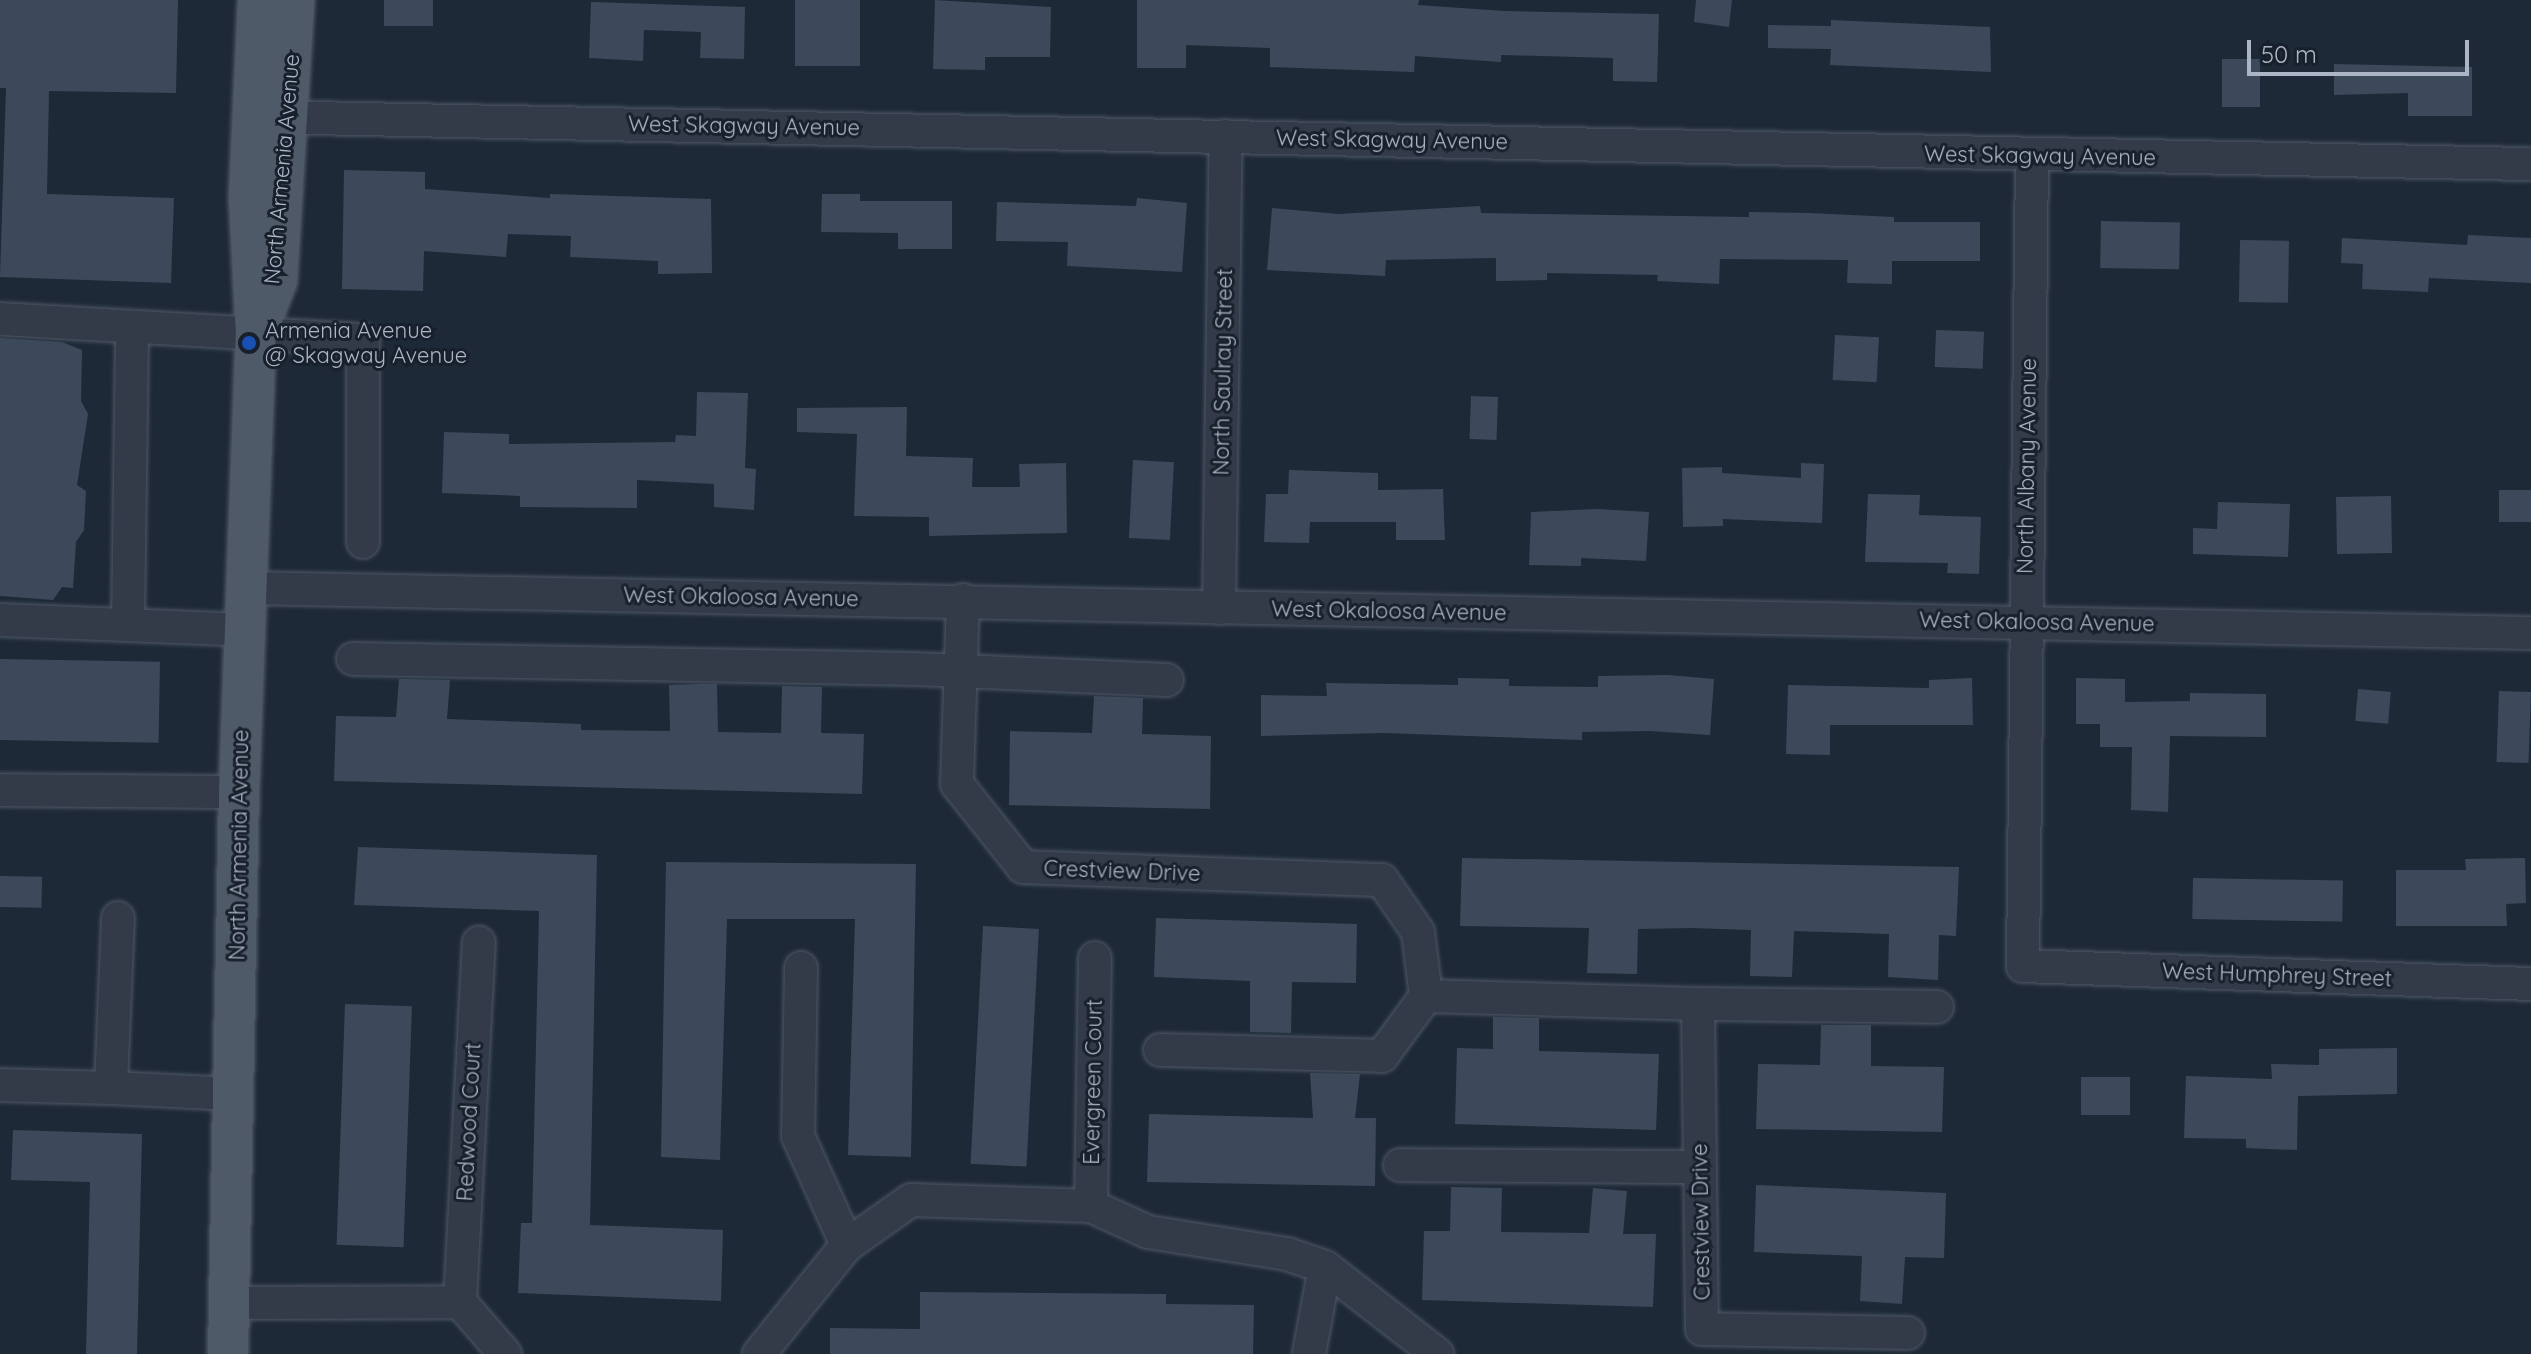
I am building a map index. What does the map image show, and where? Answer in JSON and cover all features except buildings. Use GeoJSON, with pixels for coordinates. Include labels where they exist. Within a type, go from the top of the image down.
{"type":"FeatureCollection","features":[{"type":"Feature","properties":{"kind":"main road","name":"North Armenia Avenue"},"geometry":{"type":"LineString","coordinates":[[258,0],[272,117]]}},
{"type":"Feature","properties":{"kind":"main road","name":"North Armenia Avenue"},"geometry":{"type":"LineString","coordinates":[[228,1354],[239,792],[256,335],[249,273],[272,117],[294,0]]}},
{"type":"Feature","properties":{"kind":"street","name":"West Skagway Avenue"},"geometry":{"type":"LineString","coordinates":[[272,117],[1226,136],[2032,157],[2531,164]]}},
{"type":"Feature","properties":{"kind":"street","name":"North Saulray Street"},"geometry":{"type":"LineString","coordinates":[[1219,608],[1226,136]]}},
{"type":"Feature","properties":{"kind":"street","name":"North Albany Avenue"},"geometry":{"type":"LineString","coordinates":[[2023,966],[2024,621],[2032,157]]}},
{"type":"Feature","properties":{"kind":"street"},"geometry":{"type":"LineString","coordinates":[[0,319],[363,340],[363,542]]}},
{"type":"Feature","properties":{"kind":"street"},"geometry":{"type":"LineString","coordinates":[[128,624],[132,329]]}},
{"type":"Feature","properties":{"kind":"street","name":"West Okaloosa Avenue"},"geometry":{"type":"LineString","coordinates":[[247,588],[2531,633]]}},
{"type":"Feature","properties":{"kind":"street","name":"Crestview Drive"},"geometry":{"type":"LineString","coordinates":[[963,600],[957,784],[1023,867],[1382,880],[1418,932],[1426,996]]}},
{"type":"Feature","properties":{"kind":"street"},"geometry":{"type":"LineString","coordinates":[[0,620],[246,630]]}},
{"type":"Feature","properties":{"kind":"street"},"geometry":{"type":"LineString","coordinates":[[353,659],[961,671],[1167,680]]}},
{"type":"Feature","properties":{"kind":"street"},"geometry":{"type":"LineString","coordinates":[[0,790],[239,792]]}},
{"type":"Feature","properties":{"kind":"street"},"geometry":{"type":"LineString","coordinates":[[111,1088],[118,918]]}},
{"type":"Feature","properties":{"kind":"street","name":"Redwood Court"},"geometry":{"type":"LineString","coordinates":[[460,1302],[479,943]]}},
{"type":"Feature","properties":{"kind":"street","name":"Evergreen Court"},"geometry":{"type":"LineString","coordinates":[[1091,1206],[1095,958]]}},
{"type":"Feature","properties":{"kind":"street","name":"West Humphrey Street"},"geometry":{"type":"LineString","coordinates":[[2023,966],[2531,984]]}},
{"type":"Feature","properties":{"kind":"street"},"geometry":{"type":"LineString","coordinates":[[801,968],[798,1136],[847,1245]]}},
{"type":"Feature","properties":{"kind":"street"},"geometry":{"type":"LineString","coordinates":[[1160,1050],[1382,1056],[1426,996],[1937,1007]]}},
{"type":"Feature","properties":{"kind":"street","name":"Crestview Drive"},"geometry":{"type":"LineString","coordinates":[[1698,1004],[1702,1329],[1908,1333]]}},
{"type":"Feature","properties":{"kind":"street"},"geometry":{"type":"LineString","coordinates":[[0,1085],[233,1094]]}},
{"type":"Feature","properties":{"kind":"street"},"geometry":{"type":"LineString","coordinates":[[1400,1165],[1700,1167]]}},
{"type":"Feature","properties":{"kind":"street"},"geometry":{"type":"LineString","coordinates":[[759,1354],[847,1245],[911,1200],[1091,1206],[1148,1232],[1287,1254],[1325,1267],[1437,1354]]}},
{"type":"Feature","properties":{"kind":"street"},"geometry":{"type":"LineString","coordinates":[[1309,1354],[1325,1267]]}},
{"type":"Feature","properties":{"kind":"street"},"geometry":{"type":"LineString","coordinates":[[229,1303],[460,1302],[505,1354]]}},
{"type":"Feature","properties":{"kind":"place","name":"Armenia Avenue @ Skagway Avenue"},"geometry":{"type":"Point","coordinates":[249,343]}}]}
